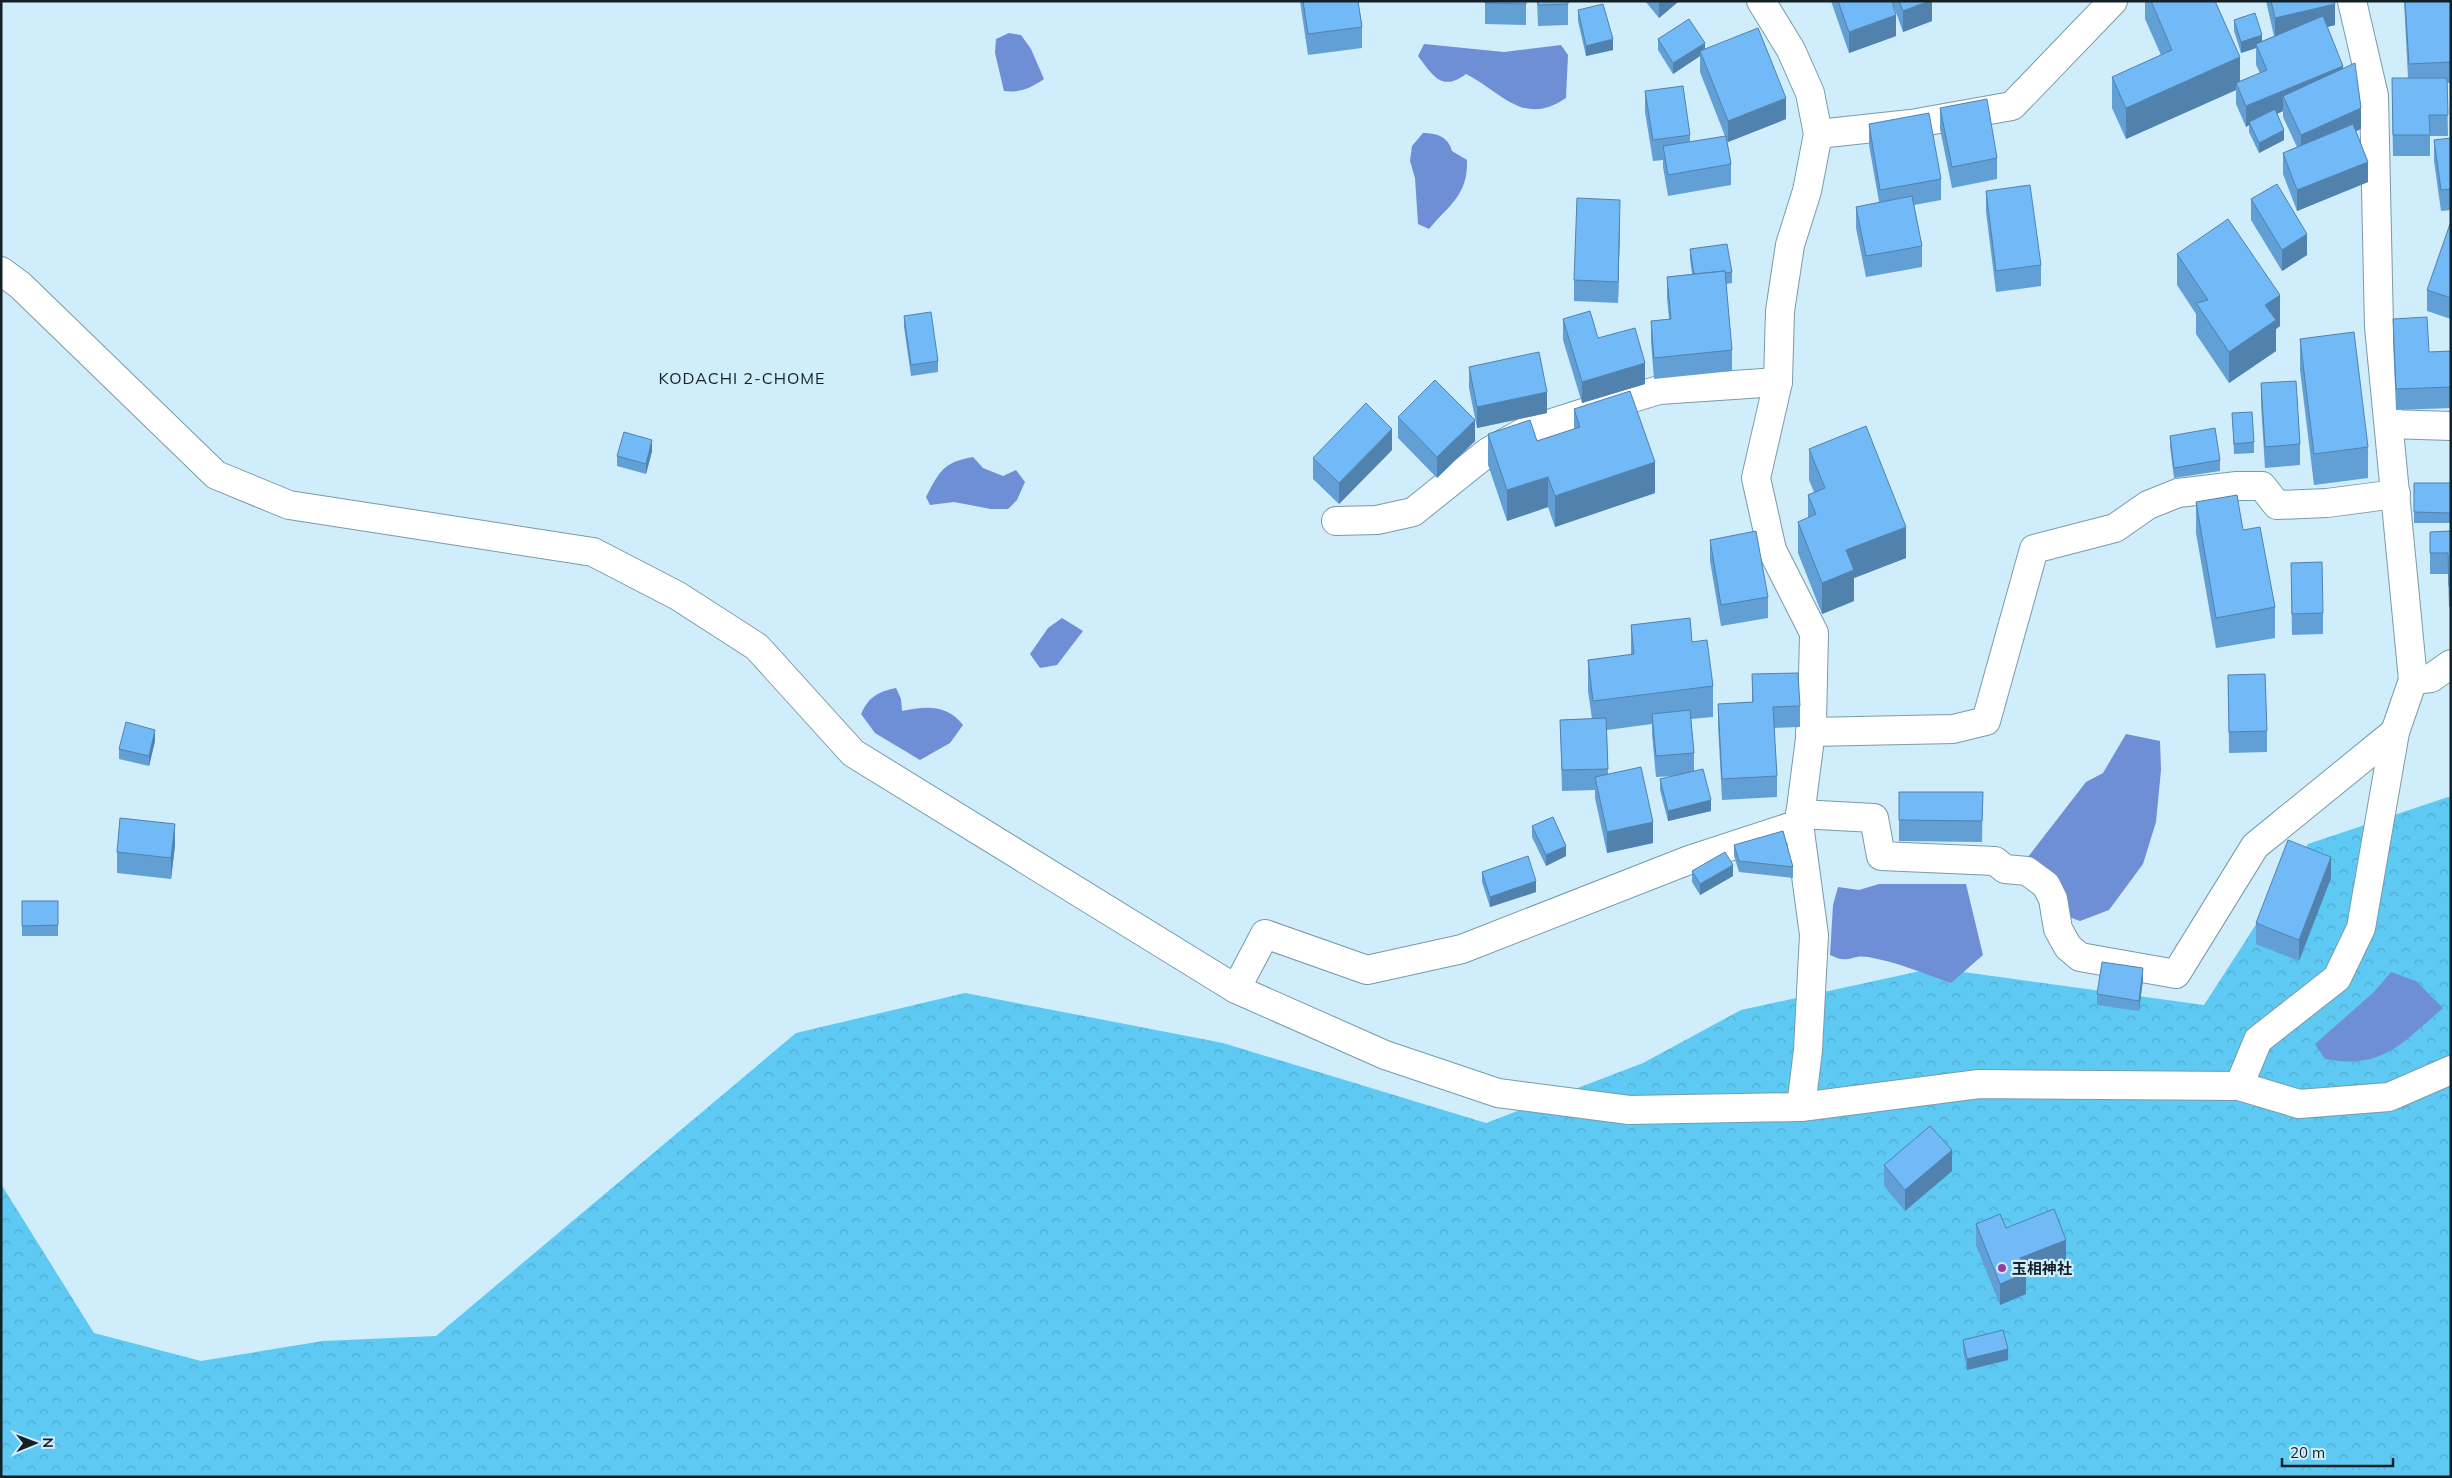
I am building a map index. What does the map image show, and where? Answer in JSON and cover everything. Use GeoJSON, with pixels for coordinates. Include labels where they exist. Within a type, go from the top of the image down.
{"type":"FeatureCollection","features":[{"type":"Feature","properties":{"kind":"street"},"geometry":{"type":"LineString","coordinates":[[1761,1],[1791,50],[1810,93],[1818,134],[1807,191],[1790,245],[1780,311],[1778,382],[1756,478],[1772,550],[1814,633],[1810,732],[1799,819],[1814,935],[1808,1050],[1801,1107]]}},
{"type":"Feature","properties":{"kind":"street"},"geometry":{"type":"LineString","coordinates":[[1818,134],[1911,124],[2012,106],[2113,1]]}},
{"type":"Feature","properties":{"kind":"street"},"geometry":{"type":"LineString","coordinates":[[2239,1086],[2258,1040],[2337,978],[2361,928],[2395,732],[2413,680],[2379,327],[2374,96],[2352,1]]}},
{"type":"Feature","properties":{"kind":"street"},"geometry":{"type":"LineString","coordinates":[[1,271],[20,285],[216,475],[289,505],[592,552],[678,596],[757,647],[853,753],[1236,989],[1386,1055],[1498,1093],[1629,1110],[1801,1107],[1979,1084],[2239,1086],[2299,1104],[2389,1097],[2451,1070]]}},
{"type":"Feature","properties":{"kind":"street"},"geometry":{"type":"LineString","coordinates":[[1336,521],[1377,520],[1412,512],[1488,452],[1524,432],[1659,390],[1778,382]]}},
{"type":"Feature","properties":{"kind":"street"},"geometry":{"type":"LineString","coordinates":[[2389,424],[2451,426]]}},
{"type":"Feature","properties":{"kind":"street"},"geometry":{"type":"LineString","coordinates":[[1810,732],[1952,729],[1986,722],[2034,549],[2115,528],[2148,504],[2178,493],[2237,486],[2262,486],[2276,505],[2327,503],[2396,494]]}},
{"type":"Feature","properties":{"kind":"street"},"geometry":{"type":"LineString","coordinates":[[2413,680],[2431,678],[2451,664]]}},
{"type":"Feature","properties":{"kind":"street"},"geometry":{"type":"LineString","coordinates":[[1236,989],[1265,934],[1367,970],[1462,949],[1799,819],[1874,818],[1881,856],[1995,861],[2005,869],[2027,871],[2046,885],[2053,899],[2058,929],[2068,946],[2080,957],[2176,974],[2255,846],[2395,732]]}},
{"type":"Feature","properties":{"kind":"green space"},"geometry":{"type":"Polygon","coordinates":[[[2451,797],[2451,1477],[1,1477],[1,1184],[94,1333],[201,1361],[323,1341],[436,1336],[796,1033],[965,993],[1223,1043],[1486,1123],[1643,1063],[1741,1010],[1934,968],[2204,1005],[2308,844],[2451,797]]]}},
{"type":"Feature","properties":{"kind":"shaded area"},"geometry":{"type":"Polygon","coordinates":[[[1009,33],[1021,35],[1031,49],[1044,79],[1030,87],[1015,91],[1004,91],[995,53],[996,39],[1009,33]]]}},
{"type":"Feature","properties":{"kind":"shaded area"},"geometry":{"type":"Polygon","coordinates":[[[1424,44],[1504,52],[1561,45],[1568,55],[1566,98],[1551,106],[1537,109],[1525,108],[1503,98],[1466,74],[1450,82],[1444,81],[1433,75],[1418,56],[1424,44]]]}},
{"type":"Feature","properties":{"kind":"shaded area"},"geometry":{"type":"Polygon","coordinates":[[[1423,133],[1441,136],[1448,142],[1452,151],[1467,160],[1467,172],[1461,191],[1429,229],[1418,224],[1415,178],[1410,161],[1412,146],[1423,133]]]}},
{"type":"Feature","properties":{"kind":"shaded area"},"geometry":{"type":"Polygon","coordinates":[[[973,457],[983,468],[1003,476],[1016,470],[1025,482],[1017,500],[1008,509],[991,509],[954,502],[930,505],[926,497],[943,470],[948,465],[973,457]]]}},
{"type":"Feature","properties":{"kind":"shaded area"},"geometry":{"type":"Polygon","coordinates":[[[1062,618],[1083,631],[1057,665],[1040,668],[1030,654],[1048,628],[1062,618]]]}},
{"type":"Feature","properties":{"kind":"shaded area"},"geometry":{"type":"Polygon","coordinates":[[[896,688],[901,699],[902,711],[935,708],[950,713],[957,718],[963,725],[950,743],[920,760],[875,733],[861,714],[867,703],[874,696],[896,688]]]}},
{"type":"Feature","properties":{"kind":"shaded area"},"geometry":{"type":"Polygon","coordinates":[[[2126,734],[2160,741],[2161,770],[2156,822],[2143,864],[2109,910],[2080,921],[2064,915],[2060,885],[2053,874],[2028,857],[2086,782],[2103,773],[2126,734]]]}},
{"type":"Feature","properties":{"kind":"shaded area"},"geometry":{"type":"Polygon","coordinates":[[[1879,884],[1966,884],[1983,955],[1951,983],[1879,959],[1862,956],[1842,959],[1830,955],[1833,905],[1838,887],[1859,890],[1879,884]]]}},
{"type":"Feature","properties":{"kind":"shaded area"},"geometry":{"type":"Polygon","coordinates":[[[2391,972],[2416,981],[2443,1008],[2403,1042],[2377,1057],[2345,1061],[2325,1059],[2315,1044],[2374,992],[2391,972]]]}},
{"type":"Feature","properties":{"kind":"building"},"geometry":{"type":"Polygon","coordinates":[[[1303,1],[1358,1],[1362,27],[1308,34],[1303,1]]]}},
{"type":"Feature","properties":{"kind":"building"},"geometry":{"type":"Polygon","coordinates":[[[1485,1],[1526,1],[1526,4],[1485,3],[1485,1]]]}},
{"type":"Feature","properties":{"kind":"building"},"geometry":{"type":"Polygon","coordinates":[[[1538,1],[1568,1],[1568,4],[1538,5],[1538,1]]]}},
{"type":"Feature","properties":{"kind":"building"},"geometry":{"type":"Polygon","coordinates":[[[1838,1],[1892,1],[1896,15],[1849,32],[1838,1]]]}},
{"type":"Feature","properties":{"kind":"building"},"geometry":{"type":"Polygon","coordinates":[[[1899,1],[1929,1],[1903,11],[1899,1]]]}},
{"type":"Feature","properties":{"kind":"building"},"geometry":{"type":"Polygon","coordinates":[[[2151,1],[2215,1],[2240,57],[2126,108],[2112,77],[2172,50],[2151,1]]]}},
{"type":"Feature","properties":{"kind":"building"},"geometry":{"type":"Polygon","coordinates":[[[2271,1],[2334,1],[2335,4],[2275,18],[2271,1]]]}},
{"type":"Feature","properties":{"kind":"building"},"geometry":{"type":"Polygon","coordinates":[[[2405,1],[2451,1],[2451,62],[2409,64],[2405,1]]]}},
{"type":"Feature","properties":{"kind":"building"},"geometry":{"type":"Polygon","coordinates":[[[1603,4],[1613,39],[1586,46],[1578,10],[1603,4]]]}},
{"type":"Feature","properties":{"kind":"building"},"geometry":{"type":"Polygon","coordinates":[[[2255,13],[2262,35],[2241,42],[2234,20],[2255,13]]]}},
{"type":"Feature","properties":{"kind":"building"},"geometry":{"type":"Polygon","coordinates":[[[2323,16],[2343,66],[2246,106],[2236,83],[2267,70],[2256,44],[2323,16]]]}},
{"type":"Feature","properties":{"kind":"building"},"geometry":{"type":"Polygon","coordinates":[[[1689,19],[1705,43],[1673,63],[1658,39],[1689,19]]]}},
{"type":"Feature","properties":{"kind":"building"},"geometry":{"type":"Polygon","coordinates":[[[1758,28],[1786,98],[1728,121],[1700,51],[1758,28]]]}},
{"type":"Feature","properties":{"kind":"building"},"geometry":{"type":"Polygon","coordinates":[[[2355,63],[2361,108],[2301,135],[2283,96],[2355,63]]]}},
{"type":"Feature","properties":{"kind":"building"},"geometry":{"type":"Polygon","coordinates":[[[2392,78],[2447,78],[2448,115],[2429,115],[2430,135],[2393,135],[2392,78]]]}},
{"type":"Feature","properties":{"kind":"building"},"geometry":{"type":"Polygon","coordinates":[[[1683,86],[1690,135],[1653,140],[1645,91],[1683,86]]]}},
{"type":"Feature","properties":{"kind":"building"},"geometry":{"type":"Polygon","coordinates":[[[1987,99],[1997,158],[1952,167],[1940,108],[1987,99]]]}},
{"type":"Feature","properties":{"kind":"building"},"geometry":{"type":"Polygon","coordinates":[[[2275,109],[2284,130],[2259,143],[2249,122],[2275,109]]]}},
{"type":"Feature","properties":{"kind":"building"},"geometry":{"type":"Polygon","coordinates":[[[1929,113],[1941,179],[1880,190],[1869,124],[1929,113]]]}},
{"type":"Feature","properties":{"kind":"building"},"geometry":{"type":"Polygon","coordinates":[[[2353,124],[2368,162],[2297,190],[2283,153],[2353,124]]]}},
{"type":"Feature","properties":{"kind":"building"},"geometry":{"type":"Polygon","coordinates":[[[1726,136],[1731,164],[1668,175],[1663,146],[1726,136]]]}},
{"type":"Feature","properties":{"kind":"building"},"geometry":{"type":"Polygon","coordinates":[[[2451,138],[2451,189],[2441,190],[2434,140],[2451,138]]]}},
{"type":"Feature","properties":{"kind":"building"},"geometry":{"type":"Polygon","coordinates":[[[2277,184],[2307,234],[2282,250],[2251,199],[2277,184]]]}},
{"type":"Feature","properties":{"kind":"building"},"geometry":{"type":"Polygon","coordinates":[[[2030,185],[2041,265],[1996,271],[1986,191],[2030,185]]]}},
{"type":"Feature","properties":{"kind":"building"},"geometry":{"type":"Polygon","coordinates":[[[1912,196],[1922,246],[1866,256],[1856,207],[1912,196]]]}},
{"type":"Feature","properties":{"kind":"building"},"geometry":{"type":"Polygon","coordinates":[[[1577,198],[1620,200],[1618,282],[1574,280],[1577,198]]]}},
{"type":"Feature","properties":{"kind":"building"},"geometry":{"type":"Polygon","coordinates":[[[2228,219],[2280,295],[2265,305],[2276,320],[2229,352],[2196,303],[2208,300],[2177,254],[2228,219]]]}},
{"type":"Feature","properties":{"kind":"building"},"geometry":{"type":"Polygon","coordinates":[[[2451,224],[2451,298],[2427,290],[2451,224]]]}},
{"type":"Feature","properties":{"kind":"building"},"geometry":{"type":"Polygon","coordinates":[[[1727,244],[1732,272],[1694,274],[1690,249],[1727,244]]]}},
{"type":"Feature","properties":{"kind":"building"},"geometry":{"type":"Polygon","coordinates":[[[1725,271],[1732,350],[1654,358],[1651,321],[1671,319],[1667,277],[1725,271]]]}},
{"type":"Feature","properties":{"kind":"building"},"geometry":{"type":"Polygon","coordinates":[[[1590,311],[1598,338],[1635,328],[1645,363],[1582,382],[1563,319],[1590,311]]]}},
{"type":"Feature","properties":{"kind":"building"},"geometry":{"type":"Polygon","coordinates":[[[931,312],[938,361],[911,365],[904,316],[931,312]]]}},
{"type":"Feature","properties":{"kind":"building"},"geometry":{"type":"Polygon","coordinates":[[[2427,317],[2429,352],[2451,351],[2451,387],[2396,389],[2393,319],[2427,317]]]}},
{"type":"Feature","properties":{"kind":"building"},"geometry":{"type":"Polygon","coordinates":[[[2354,332],[2368,447],[2314,454],[2300,339],[2354,332]]]}},
{"type":"Feature","properties":{"kind":"building"},"geometry":{"type":"Polygon","coordinates":[[[1539,352],[1547,392],[1477,407],[1469,367],[1539,352]]]}},
{"type":"Feature","properties":{"kind":"building"},"geometry":{"type":"Polygon","coordinates":[[[1435,380],[1475,420],[1437,457],[1398,417],[1435,380]]]}},
{"type":"Feature","properties":{"kind":"building"},"geometry":{"type":"Polygon","coordinates":[[[2296,381],[2300,444],[2265,447],[2261,383],[2296,381]]]}},
{"type":"Feature","properties":{"kind":"building"},"geometry":{"type":"Polygon","coordinates":[[[1630,391],[1655,462],[1555,496],[1548,477],[1507,490],[1488,434],[1530,420],[1537,441],[1580,427],[1574,409],[1630,391]]]}},
{"type":"Feature","properties":{"kind":"building"},"geometry":{"type":"Polygon","coordinates":[[[1366,403],[1392,429],[1339,483],[1313,458],[1366,403]]]}},
{"type":"Feature","properties":{"kind":"building"},"geometry":{"type":"Polygon","coordinates":[[[2252,412],[2254,442],[2234,444],[2232,413],[2252,412]]]}},
{"type":"Feature","properties":{"kind":"building"},"geometry":{"type":"Polygon","coordinates":[[[1866,426],[1906,527],[1846,550],[1854,570],[1822,583],[1798,522],[1816,514],[1808,495],[1825,488],[1809,449],[1866,426]]]}},
{"type":"Feature","properties":{"kind":"building"},"geometry":{"type":"Polygon","coordinates":[[[2215,428],[2220,460],[2174,468],[2170,436],[2215,428]]]}},
{"type":"Feature","properties":{"kind":"building"},"geometry":{"type":"Polygon","coordinates":[[[624,432],[652,440],[646,464],[617,456],[624,432]]]}},
{"type":"Feature","properties":{"kind":"building"},"geometry":{"type":"Polygon","coordinates":[[[2414,483],[2451,483],[2451,513],[2414,512],[2414,483]]]}},
{"type":"Feature","properties":{"kind":"building"},"geometry":{"type":"Polygon","coordinates":[[[2237,495],[2243,530],[2260,527],[2275,607],[2216,618],[2196,502],[2237,495]]]}},
{"type":"Feature","properties":{"kind":"building"},"geometry":{"type":"Polygon","coordinates":[[[1756,531],[1768,597],[1721,605],[1710,540],[1756,531]]]}},
{"type":"Feature","properties":{"kind":"building"},"geometry":{"type":"Polygon","coordinates":[[[2451,531],[2451,586],[2449,586],[2448,553],[2430,553],[2430,532],[2451,531]]]}},
{"type":"Feature","properties":{"kind":"building"},"geometry":{"type":"Polygon","coordinates":[[[2322,562],[2323,613],[2292,614],[2291,563],[2322,562]]]}},
{"type":"Feature","properties":{"kind":"building"},"geometry":{"type":"Polygon","coordinates":[[[1690,618],[1692,642],[1707,640],[1713,686],[1593,701],[1588,660],[1634,654],[1631,625],[1690,618]]]}},
{"type":"Feature","properties":{"kind":"building"},"geometry":{"type":"Polygon","coordinates":[[[1798,673],[1800,706],[1773,707],[1777,776],[1722,779],[1718,704],[1753,702],[1752,674],[1798,673]]]}},
{"type":"Feature","properties":{"kind":"building"},"geometry":{"type":"Polygon","coordinates":[[[2265,674],[2267,731],[2229,732],[2228,675],[2265,674]]]}},
{"type":"Feature","properties":{"kind":"building"},"geometry":{"type":"Polygon","coordinates":[[[1690,710],[1694,753],[1656,756],[1652,714],[1690,710]]]}},
{"type":"Feature","properties":{"kind":"building"},"geometry":{"type":"Polygon","coordinates":[[[1606,718],[1608,769],[1562,770],[1560,720],[1606,718]]]}},
{"type":"Feature","properties":{"kind":"building"},"geometry":{"type":"Polygon","coordinates":[[[126,722],[155,730],[149,756],[119,749],[126,722]]]}},
{"type":"Feature","properties":{"kind":"building"},"geometry":{"type":"Polygon","coordinates":[[[1641,767],[1653,822],[1607,832],[1595,777],[1641,767]]]}},
{"type":"Feature","properties":{"kind":"building"},"geometry":{"type":"Polygon","coordinates":[[[1703,769],[1711,800],[1668,811],[1660,779],[1703,769]]]}},
{"type":"Feature","properties":{"kind":"building"},"geometry":{"type":"Polygon","coordinates":[[[1899,792],[1983,792],[1982,821],[1899,820],[1899,792]]]}},
{"type":"Feature","properties":{"kind":"building"},"geometry":{"type":"Polygon","coordinates":[[[1553,817],[1566,846],[1546,855],[1532,826],[1553,817]]]}},
{"type":"Feature","properties":{"kind":"building"},"geometry":{"type":"Polygon","coordinates":[[[120,818],[175,824],[171,858],[117,852],[120,818]]]}},
{"type":"Feature","properties":{"kind":"building"},"geometry":{"type":"Polygon","coordinates":[[[1783,831],[1793,867],[1739,861],[1734,845],[1783,831]]]}},
{"type":"Feature","properties":{"kind":"building"},"geometry":{"type":"Polygon","coordinates":[[[2288,840],[2331,857],[2299,940],[2256,923],[2288,840]]]}},
{"type":"Feature","properties":{"kind":"building"},"geometry":{"type":"Polygon","coordinates":[[[1725,852],[1733,865],[1700,884],[1692,871],[1725,852]]]}},
{"type":"Feature","properties":{"kind":"building"},"geometry":{"type":"Polygon","coordinates":[[[1528,856],[1536,881],[1490,897],[1482,872],[1528,856]]]}},
{"type":"Feature","properties":{"kind":"building"},"geometry":{"type":"Polygon","coordinates":[[[22,901],[58,901],[58,925],[22,926],[22,901]]]}},
{"type":"Feature","properties":{"kind":"building"},"geometry":{"type":"Polygon","coordinates":[[[2102,962],[2143,968],[2139,1001],[2097,994],[2102,962]]]}},
{"type":"Feature","properties":{"kind":"building"},"geometry":{"type":"Polygon","coordinates":[[[1930,1126],[1952,1150],[1905,1190],[1884,1165],[1930,1126]]]}},
{"type":"Feature","properties":{"kind":"building"},"geometry":{"type":"Polygon","coordinates":[[[2054,1209],[2066,1240],[2020,1258],[2026,1273],[2000,1284],[1976,1224],[2000,1214],[2006,1228],[2054,1209]]]}},
{"type":"Feature","properties":{"kind":"building"},"geometry":{"type":"Polygon","coordinates":[[[2003,1330],[2008,1349],[1967,1359],[1963,1340],[2003,1330]]]}},
{"type":"Feature","properties":{"kind":"place","name":"玉相神社"},"geometry":{"type":"Point","coordinates":[2002,1268]}},
{"type":"Feature","properties":{"kind":"district","name":"KODACHI 2-CHOME"},"geometry":{"type":"Point","coordinates":[742,378]}}]}
